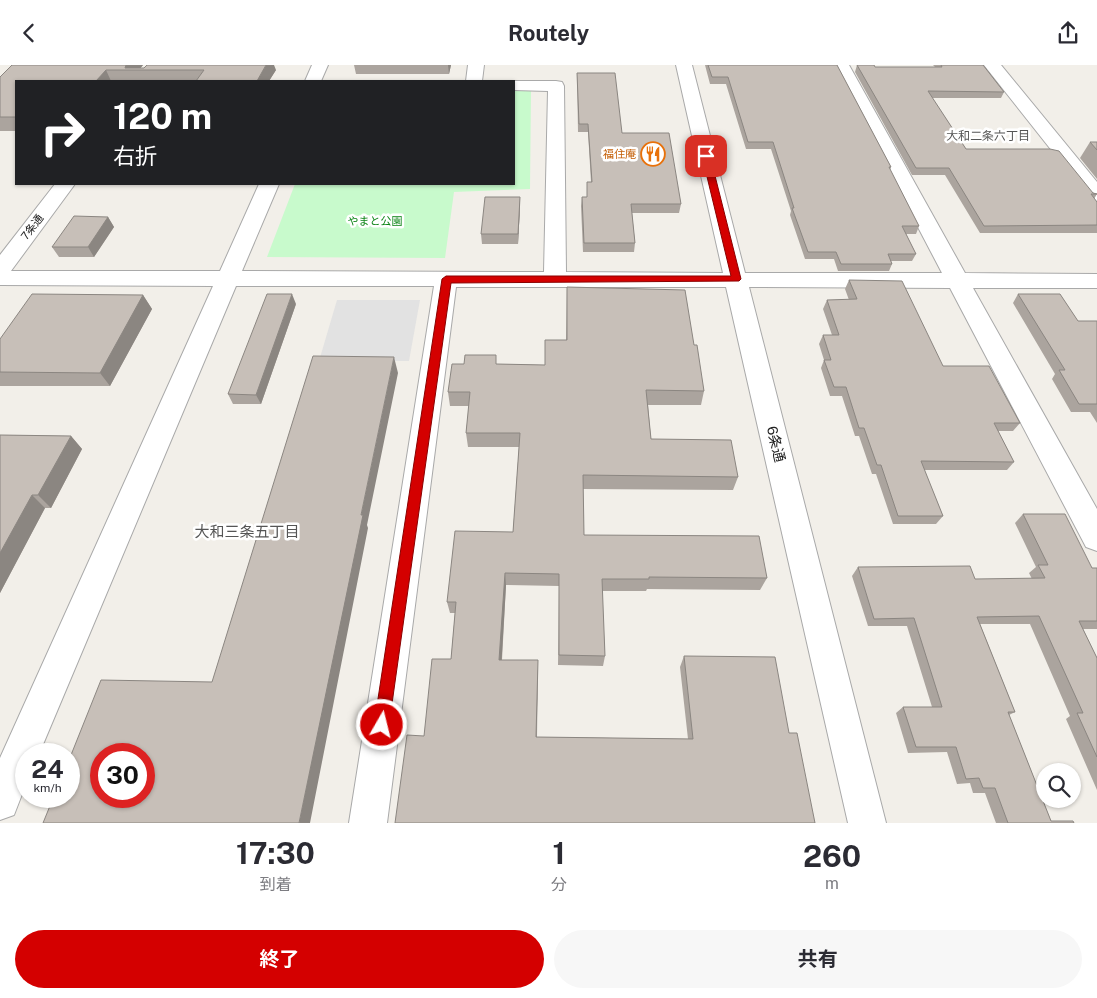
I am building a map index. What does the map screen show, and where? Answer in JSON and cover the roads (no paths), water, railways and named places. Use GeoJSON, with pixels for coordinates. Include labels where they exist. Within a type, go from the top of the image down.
{"type":"FeatureCollection","features":[{"type":"Feature","properties":{"kind":"street"},"geometry":{"type":"LineString","coordinates":[[313,80],[320,65]]}},
{"type":"Feature","properties":{"kind":"street"},"geometry":{"type":"LineString","coordinates":[[474,80],[476,65]]}},
{"type":"Feature","properties":{"kind":"street","name":"6条通"},"geometry":{"type":"LineString","coordinates":[[684,65],[867,823]]}},
{"type":"Feature","properties":{"kind":"street"},"geometry":{"type":"LineString","coordinates":[[841,65],[1097,538]]}},
{"type":"Feature","properties":{"kind":"street"},"geometry":{"type":"LineString","coordinates":[[992,65],[1097,195]]}},
{"type":"Feature","properties":{"kind":"street"},"geometry":{"type":"LineString","coordinates":[[515,85],[556,86],[555,279]]}},
{"type":"Feature","properties":{"kind":"street","name":"7条通"},"geometry":{"type":"LineString","coordinates":[[0,270],[64,185]]}},
{"type":"Feature","properties":{"kind":"street"},"geometry":{"type":"LineString","coordinates":[[0,801],[269,185]]}},
{"type":"Feature","properties":{"kind":"street"},"geometry":{"type":"LineString","coordinates":[[0,278],[1097,281]]}},
{"type":"Feature","properties":{"kind":"street"},"geometry":{"type":"LineString","coordinates":[[368,823],[446,279]]}},
{"type":"Feature","properties":{"kind":"place","name":"福住庵"},"geometry":{"type":"Point","coordinates":[653,154]}},
{"type":"Feature","properties":{"kind":"district","name":"大和二条六丁目"},"geometry":{"type":"Point","coordinates":[988,136]}},
{"type":"Feature","properties":{"kind":"district","name":"大和三条五丁目"},"geometry":{"type":"Point","coordinates":[247,531]}},
{"type":"Feature","properties":{"kind":"park label","name":"やまと公園"},"geometry":{"type":"Point","coordinates":[375,221]}}]}
